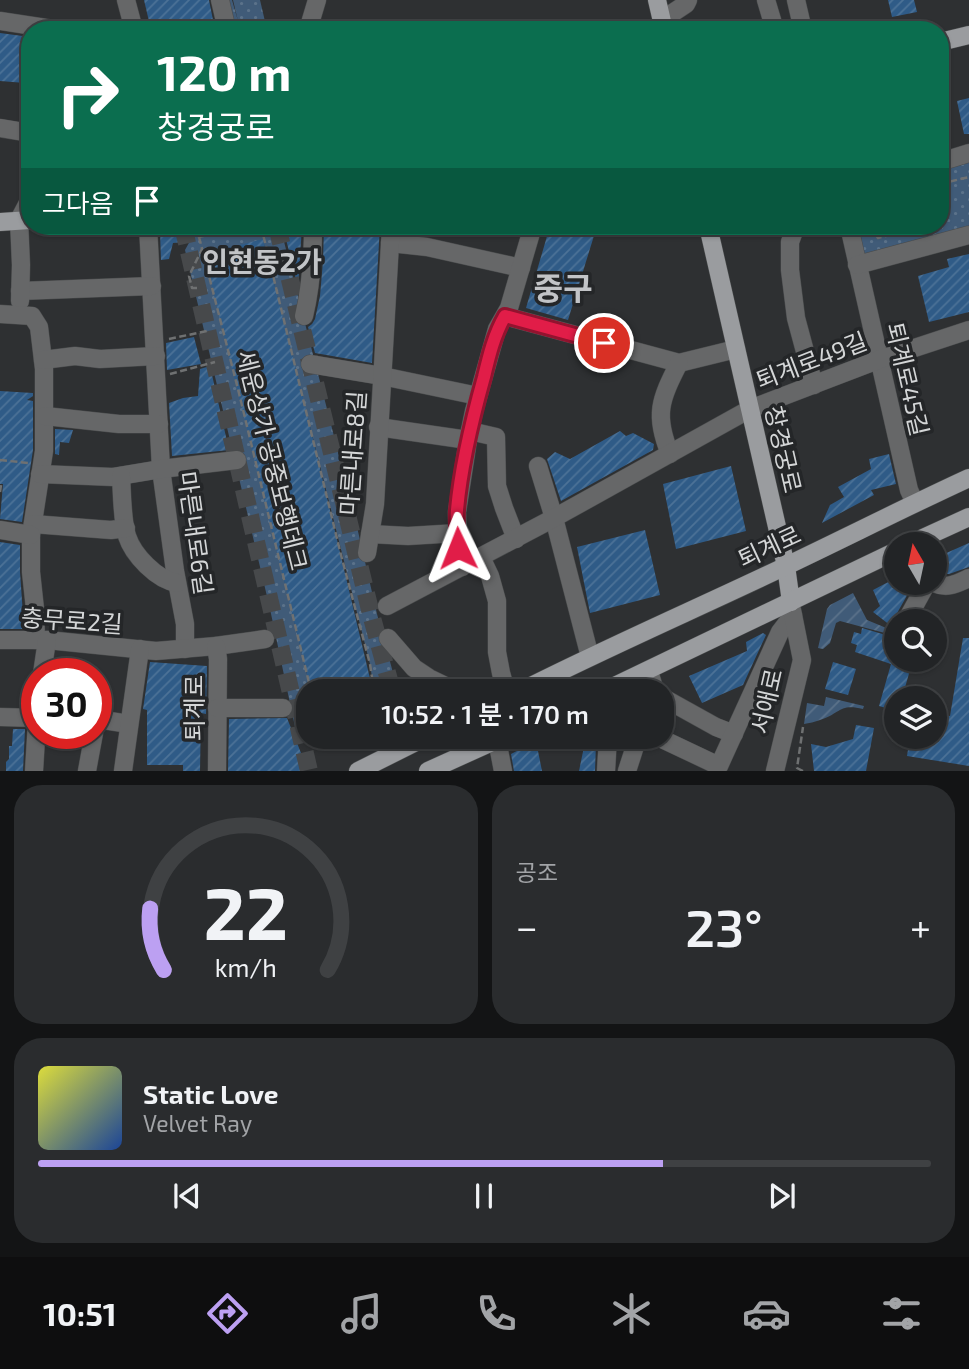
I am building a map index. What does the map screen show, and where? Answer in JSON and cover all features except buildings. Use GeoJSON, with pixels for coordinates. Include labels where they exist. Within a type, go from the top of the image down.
{"type":"FeatureCollection","features":[{"type":"Feature","properties":{"kind":"main road"},"geometry":{"type":"LineString","coordinates":[[657,0],[662,21]]}},
{"type":"Feature","properties":{"kind":"main road"},"geometry":{"type":"LineString","coordinates":[[949,40],[969,35]]}},
{"type":"Feature","properties":{"kind":"main road"},"geometry":{"type":"LineString","coordinates":[[0,222],[21,220]]}},
{"type":"Feature","properties":{"kind":"main road","name":"창경궁로"},"geometry":{"type":"LineString","coordinates":[[710,235],[786,566],[792,608]]}},
{"type":"Feature","properties":{"kind":"main road","name":"퇴계로"},"geometry":{"type":"LineString","coordinates":[[545,679],[969,478]]}},
{"type":"Feature","properties":{"kind":"main road"},"geometry":{"type":"LineString","coordinates":[[936,532],[969,517]]}},
{"type":"Feature","properties":{"kind":"main road"},"geometry":{"type":"LineString","coordinates":[[631,679],[792,608],[884,558]]}},
{"type":"Feature","properties":{"kind":"main road"},"geometry":{"type":"LineString","coordinates":[[358,771],[402,749]]}},
{"type":"Feature","properties":{"kind":"main road"},"geometry":{"type":"LineString","coordinates":[[428,771],[476,749]]}},
{"type":"Feature","properties":{"kind":"street"},"geometry":{"type":"LineString","coordinates":[[126,0],[132,21]]}},
{"type":"Feature","properties":{"kind":"street"},"geometry":{"type":"LineString","coordinates":[[220,0],[225,21]]}},
{"type":"Feature","properties":{"kind":"street"},"geometry":{"type":"LineString","coordinates":[[311,21],[317,0]]}},
{"type":"Feature","properties":{"kind":"street"},"geometry":{"type":"LineString","coordinates":[[667,21],[688,0]]}},
{"type":"Feature","properties":{"kind":"street"},"geometry":{"type":"LineString","coordinates":[[766,0],[772,21]]}},
{"type":"Feature","properties":{"kind":"street"},"geometry":{"type":"LineString","coordinates":[[796,0],[801,21]]}},
{"type":"Feature","properties":{"kind":"street"},"geometry":{"type":"LineString","coordinates":[[0,21],[21,24]]}},
{"type":"Feature","properties":{"kind":"street"},"geometry":{"type":"LineString","coordinates":[[0,128],[21,132]]}},
{"type":"Feature","properties":{"kind":"street"},"geometry":{"type":"LineString","coordinates":[[949,159],[969,153]]}},
{"type":"Feature","properties":{"kind":"street"},"geometry":{"type":"LineString","coordinates":[[20,315],[23,235]]}},
{"type":"Feature","properties":{"kind":"street","name":"마른내로6길"},"geometry":{"type":"LineString","coordinates":[[149,235],[161,469],[185,624],[185,649]]}},
{"type":"Feature","properties":{"kind":"street"},"geometry":{"type":"LineString","coordinates":[[304,316],[312,235]]}},
{"type":"Feature","properties":{"kind":"street","name":"마른내로8길"},"geometry":{"type":"LineString","coordinates":[[367,553],[375,504],[390,235]]}},
{"type":"Feature","properties":{"kind":"street","name":"마른내로8길"},"geometry":{"type":"LineString","coordinates":[[393,235],[427,247],[521,268]]}},
{"type":"Feature","properties":{"kind":"street"},"geometry":{"type":"LineString","coordinates":[[461,567],[457,512],[469,436],[497,329],[509,308],[530,235]]}},
{"type":"Feature","properties":{"kind":"street"},"geometry":{"type":"LineString","coordinates":[[793,235],[790,270],[796,318],[814,385]]}},
{"type":"Feature","properties":{"kind":"street","name":"퇴계로45길"},"geometry":{"type":"LineString","coordinates":[[851,235],[909,490],[915,503]]}},
{"type":"Feature","properties":{"kind":"street"},"geometry":{"type":"LineString","coordinates":[[857,265],[969,235]]}},
{"type":"Feature","properties":{"kind":"street"},"geometry":{"type":"LineString","coordinates":[[20,291],[152,286]]}},
{"type":"Feature","properties":{"kind":"street"},"geometry":{"type":"LineString","coordinates":[[0,314],[32,316],[39,327],[43,360],[44,451],[32,529],[31,572],[42,658]]}},
{"type":"Feature","properties":{"kind":"street"},"geometry":{"type":"LineString","coordinates":[[505,316],[679,363],[736,349]]}},
{"type":"Feature","properties":{"kind":"street","name":"퇴계로49길"},"geometry":{"type":"LineString","coordinates":[[387,606],[554,519],[750,409],[878,360],[969,330]]}},
{"type":"Feature","properties":{"kind":"street"},"geometry":{"type":"LineString","coordinates":[[43,360],[75,356],[100,359],[155,349]]}},
{"type":"Feature","properties":{"kind":"street"},"geometry":{"type":"LineString","coordinates":[[670,454],[660,413],[668,385],[679,363]]}},
{"type":"Feature","properties":{"kind":"street","name":"마른내로8길"},"geometry":{"type":"LineString","coordinates":[[310,364],[382,376]]}},
{"type":"Feature","properties":{"kind":"street"},"geometry":{"type":"LineString","coordinates":[[382,376],[478,396]]}},
{"type":"Feature","properties":{"kind":"street"},"geometry":{"type":"LineString","coordinates":[[45,416],[119,425],[159,424]]}},
{"type":"Feature","properties":{"kind":"street"},"geometry":{"type":"LineString","coordinates":[[378,427],[496,437],[497,485],[503,509],[516,538]]}},
{"type":"Feature","properties":{"kind":"street"},"geometry":{"type":"LineString","coordinates":[[41,469],[81,477],[121,476],[237,460]]}},
{"type":"Feature","properties":{"kind":"street"},"geometry":{"type":"LineString","coordinates":[[538,466],[590,656]]}},
{"type":"Feature","properties":{"kind":"street"},"geometry":{"type":"LineString","coordinates":[[121,476],[127,537],[156,574],[177,583]]}},
{"type":"Feature","properties":{"kind":"street"},"geometry":{"type":"LineString","coordinates":[[0,530],[126,528]]}},
{"type":"Feature","properties":{"kind":"street","name":"마른내로8길"},"geometry":{"type":"LineString","coordinates":[[370,534],[408,536],[458,533]]}},
{"type":"Feature","properties":{"kind":"street"},"geometry":{"type":"LineString","coordinates":[[481,557],[497,601],[497,652],[503,679]]}},
{"type":"Feature","properties":{"kind":"street"},"geometry":{"type":"LineString","coordinates":[[947,586],[969,578]]}},
{"type":"Feature","properties":{"kind":"street"},"geometry":{"type":"LineString","coordinates":[[674,748],[693,763],[719,766],[792,608]]}},
{"type":"Feature","properties":{"kind":"street","name":"서애로"},"geometry":{"type":"LineString","coordinates":[[775,771],[802,660],[792,608]]}},
{"type":"Feature","properties":{"kind":"street"},"geometry":{"type":"LineString","coordinates":[[388,638],[414,668],[431,679]]}},
{"type":"Feature","properties":{"kind":"street","name":"충무로2길"},"geometry":{"type":"LineString","coordinates":[[0,640],[41,640],[156,651],[265,639]]}},
{"type":"Feature","properties":{"kind":"street","name":"퇴계로"},"geometry":{"type":"LineString","coordinates":[[216,646],[217,771]]}},
{"type":"Feature","properties":{"kind":"street","name":"충무로2길"},"geometry":{"type":"LineString","coordinates":[[123,771],[140,649]]}},
{"type":"Feature","properties":{"kind":"street"},"geometry":{"type":"LineString","coordinates":[[649,671],[651,679]]}},
{"type":"Feature","properties":{"kind":"street"},"geometry":{"type":"LineString","coordinates":[[674,704],[734,734]]}},
{"type":"Feature","properties":{"kind":"street"},"geometry":{"type":"LineString","coordinates":[[217,708],[283,708]]}},
{"type":"Feature","properties":{"kind":"street"},"geometry":{"type":"LineString","coordinates":[[0,717],[21,719]]}},
{"type":"Feature","properties":{"kind":"street"},"geometry":{"type":"LineString","coordinates":[[112,721],[129,724]]}},
{"type":"Feature","properties":{"kind":"street"},"geometry":{"type":"LineString","coordinates":[[34,771],[35,749]]}},
{"type":"Feature","properties":{"kind":"street"},"geometry":{"type":"LineString","coordinates":[[87,771],[91,749]]}},
{"type":"Feature","properties":{"kind":"street"},"geometry":{"type":"LineString","coordinates":[[501,749],[503,771]]}},
{"type":"Feature","properties":{"kind":"street"},"geometry":{"type":"LineString","coordinates":[[606,771],[607,749]]}},
{"type":"Feature","properties":{"kind":"street"},"geometry":{"type":"LineString","coordinates":[[627,771],[634,749]]}},
{"type":"Feature","properties":{"kind":"path"},"geometry":{"type":"LineString","coordinates":[[949,182],[969,177]]}},
{"type":"Feature","properties":{"kind":"path"},"geometry":{"type":"LineString","coordinates":[[199,237],[208,235]]}},
{"type":"Feature","properties":{"kind":"path","name":"세운상가 공중보행데크"},"geometry":{"type":"LineString","coordinates":[[263,235],[372,679]]}},
{"type":"Feature","properties":{"kind":"path","name":"세운상가 공중보행데크"},"geometry":{"type":"LineString","coordinates":[[199,237],[308,679]]}},
{"type":"Feature","properties":{"kind":"path"},"geometry":{"type":"LineString","coordinates":[[197,288],[192,288],[189,276],[202,249]]}},
{"type":"Feature","properties":{"kind":"path"},"geometry":{"type":"LineString","coordinates":[[155,349],[207,331]]}},
{"type":"Feature","properties":{"kind":"path"},"geometry":{"type":"LineString","coordinates":[[157,378],[215,362]]}},
{"type":"Feature","properties":{"kind":"path"},"geometry":{"type":"LineString","coordinates":[[0,460],[41,469]]}},
{"type":"Feature","properties":{"kind":"path"},"geometry":{"type":"LineString","coordinates":[[0,492],[1,485]]}},
{"type":"Feature","properties":{"kind":"path"},"geometry":{"type":"LineString","coordinates":[[803,771],[796,769],[804,723]]}},
{"type":"Feature","properties":{"kind":"shaded area"},"geometry":{"type":"Polygon","coordinates":[[[224,0],[232,0],[238,21],[229,21],[224,0]]]}},
{"type":"Feature","properties":{"kind":"shaded area"},"geometry":{"type":"Polygon","coordinates":[[[233,0],[260,0],[265,21],[238,21],[233,0]]]}},
{"type":"Feature","properties":{"kind":"shaded area"},"geometry":{"type":"Polygon","coordinates":[[[969,158],[969,231],[860,260],[855,235],[949,235],[949,164],[969,158]]]}},
{"type":"Feature","properties":{"kind":"shaded area"},"geometry":{"type":"Polygon","coordinates":[[[188,235],[282,235],[395,679],[372,679],[263,240],[238,389],[308,679],[296,679],[296,732],[270,609],[185,250],[190,241],[188,235]]]}},
{"type":"Feature","properties":{"kind":"shaded area"},"geometry":{"type":"Polygon","coordinates":[[[853,593],[867,620],[884,627],[884,633],[840,621],[836,623],[830,643],[823,649],[818,648],[830,605],[853,593]]]}},
{"type":"Feature","properties":{"kind":"shaded area"},"geometry":{"type":"Polygon","coordinates":[[[826,697],[864,706],[863,709],[844,708],[827,718],[804,724],[807,703],[824,706],[826,697]]]}},
{"type":"Feature","properties":{"kind":"tunnel"},"geometry":{"type":"LineString","coordinates":[[185,235],[309,771]]}},
{"type":"Feature","properties":{"kind":"tunnel"},"geometry":{"type":"LineString","coordinates":[[279,235],[389,679]]}},
{"type":"Feature","properties":{"kind":"district","name":"인현동2가"},"geometry":{"type":"Point","coordinates":[262,261]}},
{"type":"Feature","properties":{"kind":"district","name":"중구"},"geometry":{"type":"Point","coordinates":[563,287]}},
{"type":"Feature","properties":{"kind":"route"},"geometry":{"type":"LineString","coordinates":[[458,548],[457,512],[463,465],[474,411],[497,329],[505,316],[604,343]]}}]}
